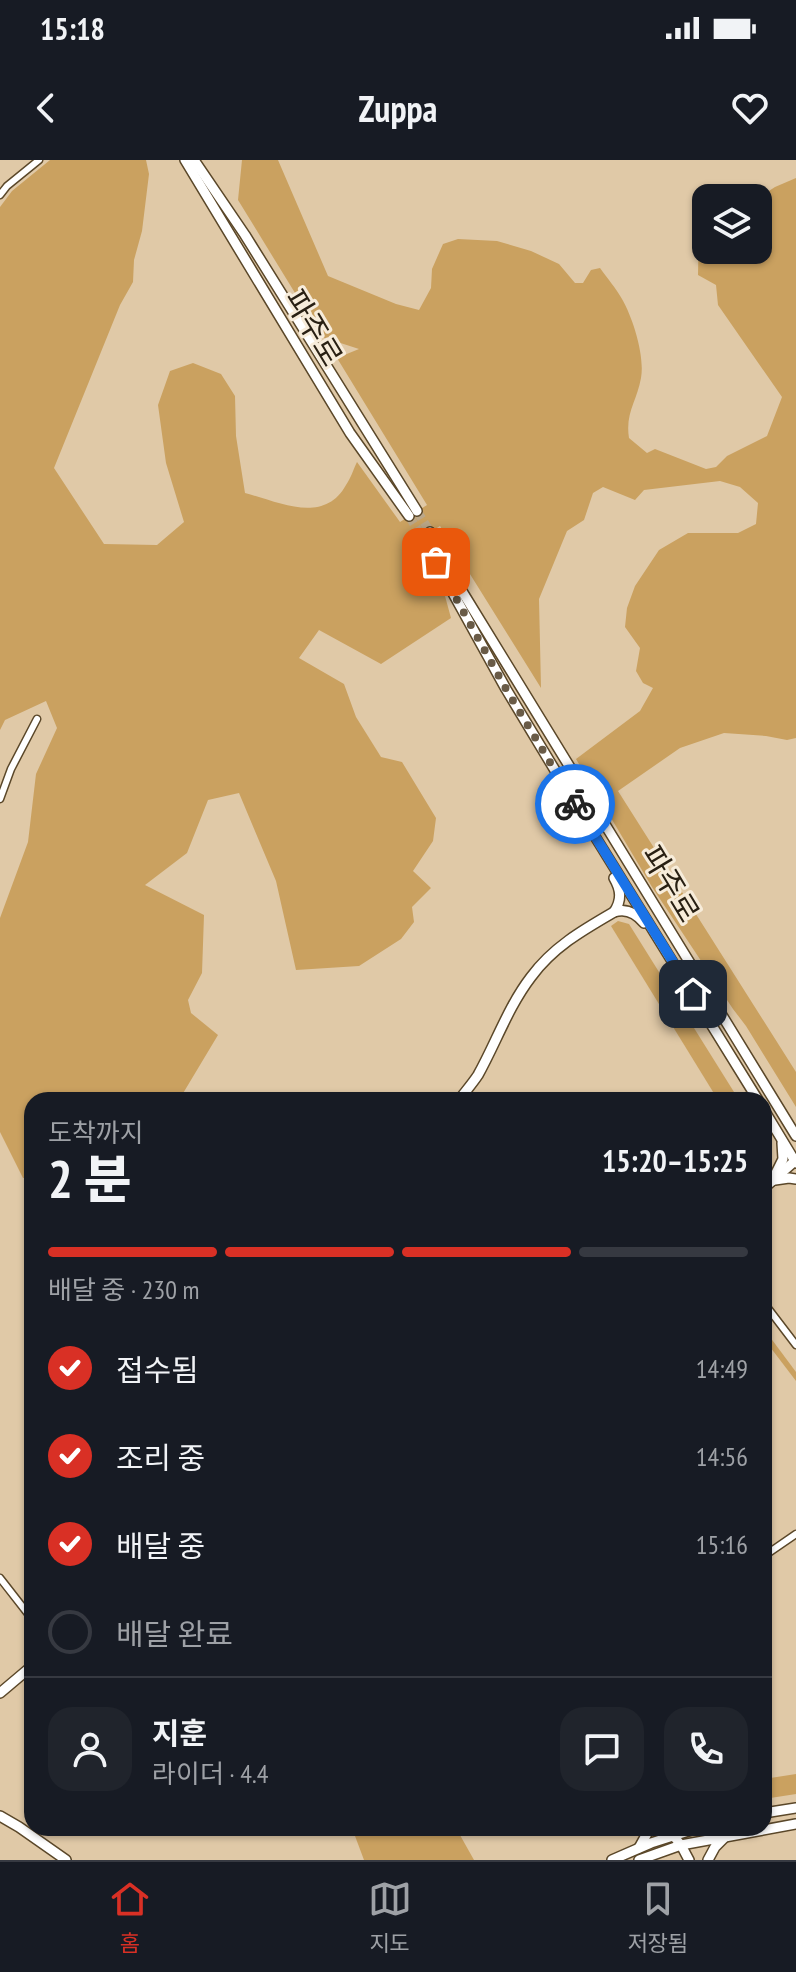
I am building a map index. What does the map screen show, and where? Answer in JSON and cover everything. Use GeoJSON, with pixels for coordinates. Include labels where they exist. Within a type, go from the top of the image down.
{"type":"FeatureCollection","features":[{"type":"Feature","properties":{"kind":"main road","name":"파주로"},"geometry":{"type":"LineString","coordinates":[[185,160],[350,433],[413,513],[245,235],[194,160]]}},
{"type":"Feature","properties":{"kind":"main road","name":"파주로"},"geometry":{"type":"LineString","coordinates":[[753,1092],[506,689],[426,535],[769,1092]]}},
{"type":"Feature","properties":{"kind":"main road"},"geometry":{"type":"LineString","coordinates":[[596,838],[599,853],[619,885],[621,896],[614,912]]}},
{"type":"Feature","properties":{"kind":"main road"},"geometry":{"type":"LineString","coordinates":[[465,1092],[476,1078],[501,1026],[532,975],[571,938],[621,910],[636,915],[660,941]]}},
{"type":"Feature","properties":{"kind":"main road"},"geometry":{"type":"LineString","coordinates":[[733,1034],[796,1120]]}},
{"type":"Feature","properties":{"kind":"main road","name":"파주로"},"geometry":{"type":"LineString","coordinates":[[772,1097],[796,1136]]}},
{"type":"Feature","properties":{"kind":"main road"},"geometry":{"type":"LineString","coordinates":[[772,1123],[796,1161],[772,1181]]}},
{"type":"Feature","properties":{"kind":"main road"},"geometry":{"type":"LineString","coordinates":[[772,1177],[783,1159],[777,1131]]}},
{"type":"Feature","properties":{"kind":"main road"},"geometry":{"type":"LineString","coordinates":[[772,1182],[781,1178],[796,1179]]}},
{"type":"Feature","properties":{"kind":"main road"},"geometry":{"type":"LineString","coordinates":[[0,1693],[24,1673]]}},
{"type":"Feature","properties":{"kind":"main road"},"geometry":{"type":"LineString","coordinates":[[772,1812],[796,1808]]}},
{"type":"Feature","properties":{"kind":"main road"},"geometry":{"type":"LineString","coordinates":[[0,1816],[24,1831]]}},
{"type":"Feature","properties":{"kind":"main road"},"geometry":{"type":"LineString","coordinates":[[772,1828],[796,1824]]}},
{"type":"Feature","properties":{"kind":"main road"},"geometry":{"type":"LineString","coordinates":[[32,1836],[66,1860]]}},
{"type":"Feature","properties":{"kind":"main road"},"geometry":{"type":"LineString","coordinates":[[639,1848],[646,1836]]}},
{"type":"Feature","properties":{"kind":"main road"},"geometry":{"type":"LineString","coordinates":[[612,1860],[662,1836]]}},
{"type":"Feature","properties":{"kind":"main road"},"geometry":{"type":"LineString","coordinates":[[673,1836],[689,1860]]}},
{"type":"Feature","properties":{"kind":"main road"},"geometry":{"type":"LineString","coordinates":[[639,1860],[681,1845],[726,1836]]}},
{"type":"Feature","properties":{"kind":"main road"},"geometry":{"type":"LineString","coordinates":[[708,1860],[726,1836]]}},
{"type":"Feature","properties":{"kind":"street"},"geometry":{"type":"LineString","coordinates":[[0,195],[39,160]]}},
{"type":"Feature","properties":{"kind":"street"},"geometry":{"type":"LineString","coordinates":[[0,799],[11,769],[37,719]]}},
{"type":"Feature","properties":{"kind":"street"},"geometry":{"type":"LineString","coordinates":[[772,1314],[796,1345]]}},
{"type":"Feature","properties":{"kind":"street"},"geometry":{"type":"LineString","coordinates":[[772,1550],[796,1534]]}},
{"type":"Feature","properties":{"kind":"street"},"geometry":{"type":"LineString","coordinates":[[0,1578],[24,1609]]}},
{"type":"Feature","properties":{"kind":"shaded area"},"geometry":{"type":"Polygon","coordinates":[[[50,160],[146,160],[149,174],[133,282],[120,305],[54,468],[104,544],[157,545],[184,522],[166,463],[158,405],[170,371],[193,363],[221,374],[235,396],[236,436],[245,493],[300,507],[326,504],[337,497],[346,485],[357,462],[400,522],[427,505],[337,358],[359,349],[322,337],[238,200],[242,160],[278,160],[328,276],[396,304],[419,310],[431,288],[432,269],[443,244],[458,239],[497,241],[531,251],[559,264],[575,283],[583,283],[591,270],[600,268],[626,307],[640,348],[641,378],[630,414],[629,438],[647,453],[655,449],[706,469],[716,467],[727,456],[767,436],[782,397],[718,305],[716,285],[698,275],[698,264],[772,264],[772,189],[796,178],[796,738],[787,740],[724,733],[680,748],[618,791],[796,1072],[796,1107],[746,1026],[652,887],[576,759],[640,711],[653,688],[643,683],[636,671],[640,648],[625,627],[627,608],[635,586],[659,550],[688,533],[738,533],[756,524],[758,503],[740,487],[720,481],[644,490],[635,500],[603,487],[593,493],[584,520],[567,531],[539,599],[541,688],[440,526],[413,543],[445,596],[451,618],[381,664],[319,630],[299,658],[344,684],[356,717],[381,757],[402,762],[436,818],[433,841],[413,871],[431,888],[412,907],[414,922],[401,939],[359,966],[296,970],[276,881],[239,793],[208,800],[187,853],[145,885],[204,915],[202,973],[188,1000],[191,1013],[218,1035],[184,1092],[24,1092],[23,1178],[0,1132],[0,918],[28,842],[36,774],[57,728],[46,701],[5,720],[0,730],[0,207],[12,191],[50,160]]]}},
{"type":"Feature","properties":{"kind":"shaded area"},"geometry":{"type":"Polygon","coordinates":[[[618,921],[629,924],[734,1092],[713,1092],[611,926],[618,921]]]}},
{"type":"Feature","properties":{"kind":"shaded area"},"geometry":{"type":"Polygon","coordinates":[[[772,1340],[796,1372],[796,1381],[772,1350],[772,1340]]]}},
{"type":"Feature","properties":{"kind":"shaded area"},"geometry":{"type":"Polygon","coordinates":[[[796,1774],[796,1794],[772,1798],[772,1778],[796,1774]]]}},
{"type":"Feature","properties":{"kind":"shaded area"},"geometry":{"type":"Polygon","coordinates":[[[355,1836],[460,1836],[474,1860],[364,1860],[355,1836]]]}},
{"type":"Feature","properties":{"kind":"tunnel"},"geometry":{"type":"LineString","coordinates":[[417,511],[430,532]]}},
{"type":"Feature","properties":{"kind":"tunnel"},"geometry":{"type":"LineString","coordinates":[[409,516],[422,537]]}},
{"type":"Feature","properties":{"kind":"way so far"},"geometry":{"type":"LineString","coordinates":[[436,562],[506,689],[575,804]]}},
{"type":"Feature","properties":{"kind":"route"},"geometry":{"type":"LineString","coordinates":[[575,804],[693,994]]}}]}
